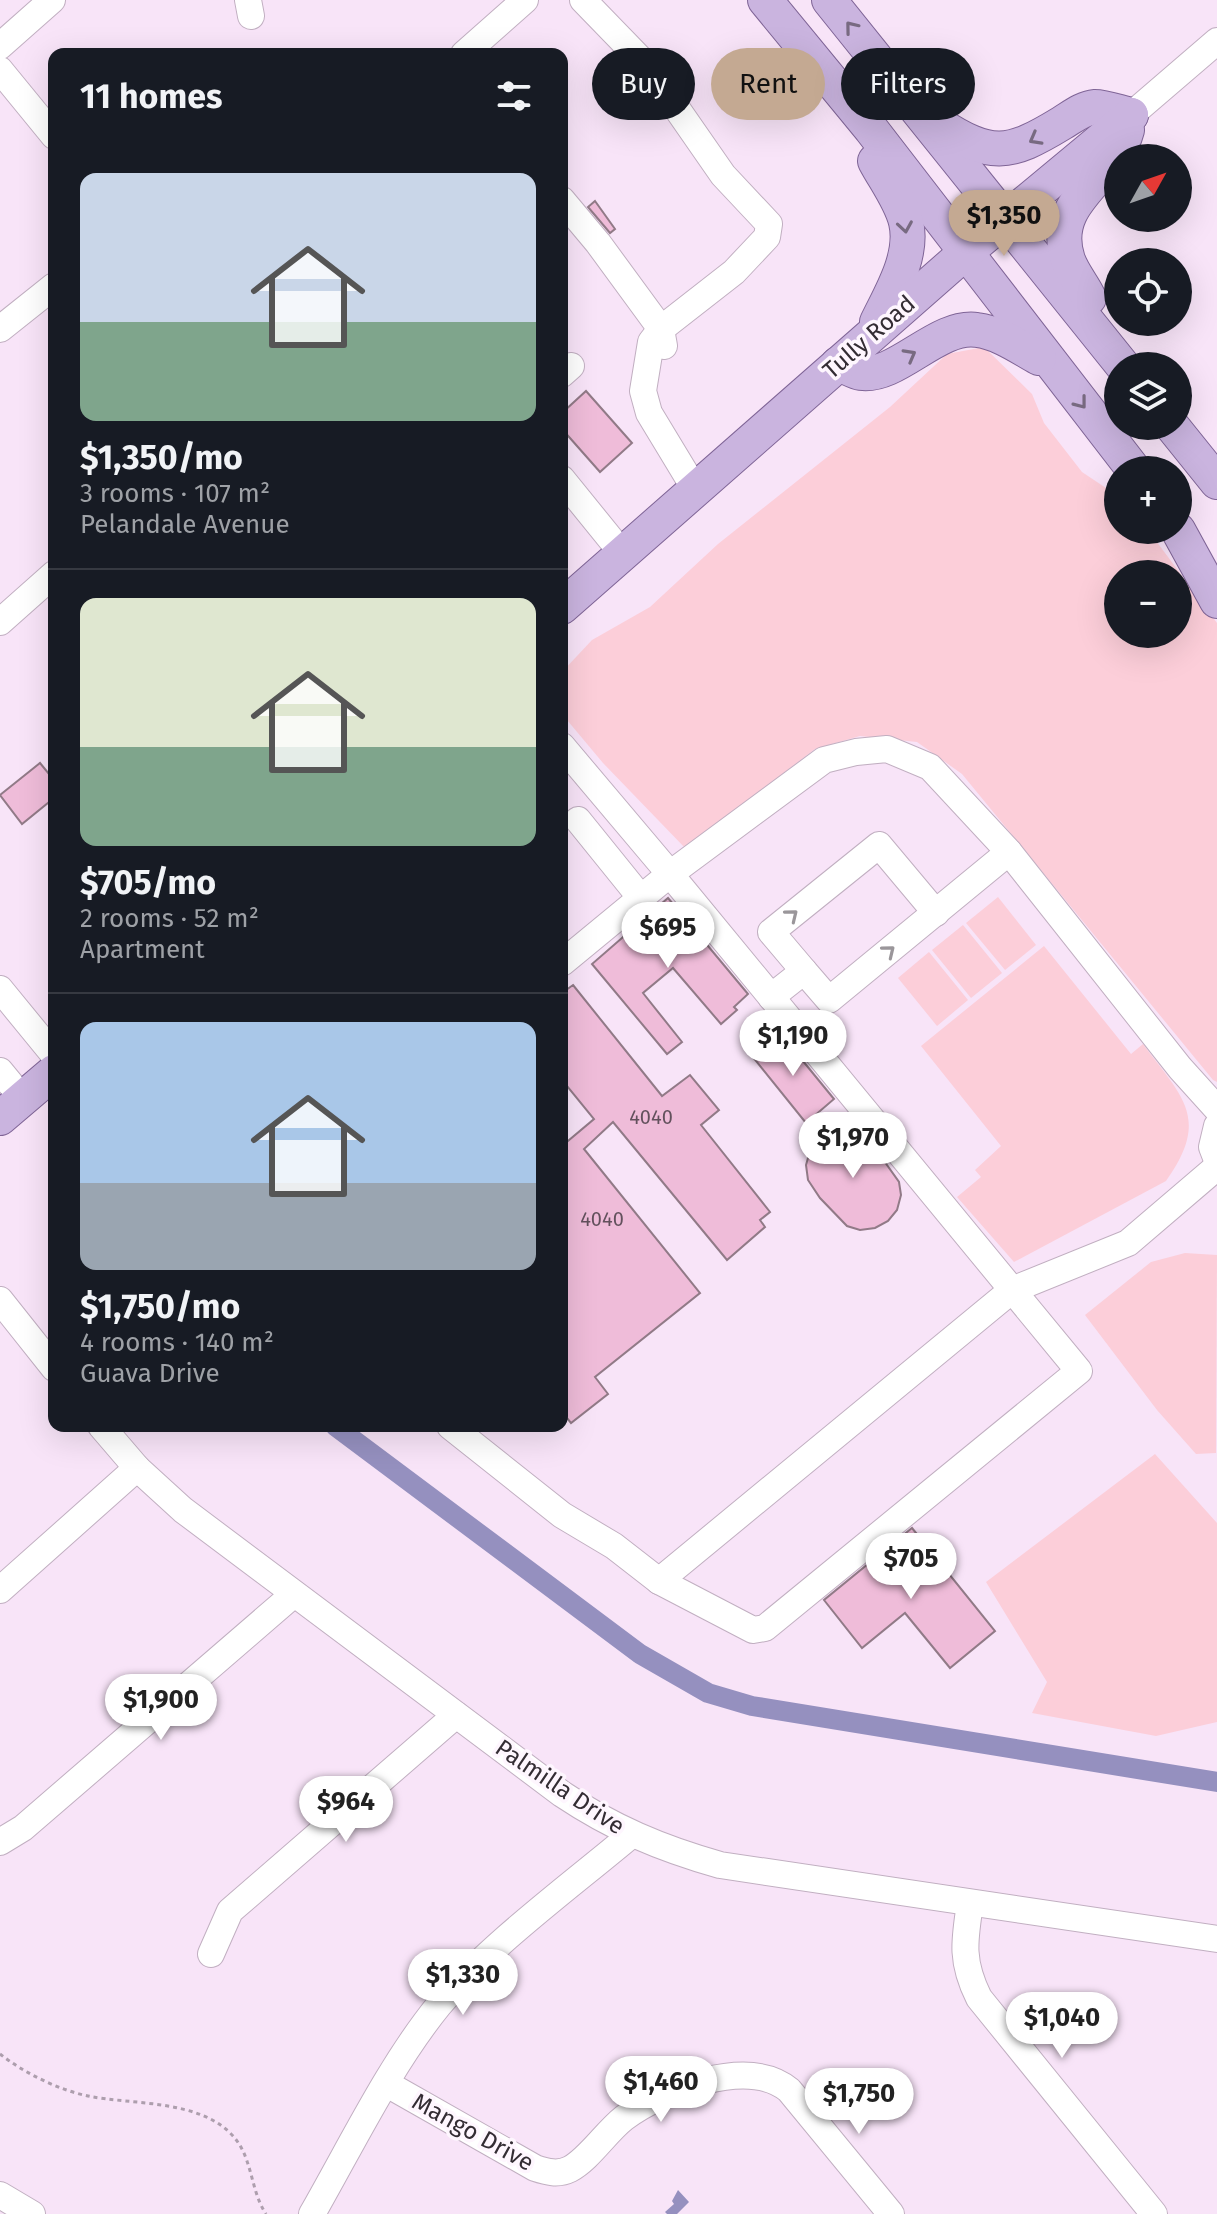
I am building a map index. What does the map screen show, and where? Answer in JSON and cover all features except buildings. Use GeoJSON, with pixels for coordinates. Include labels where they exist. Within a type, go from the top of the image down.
{"type":"FeatureCollection","features":[{"type":"Feature","properties":{"kind":"main road"},"geometry":{"type":"LineString","coordinates":[[765,0],[871,129],[1123,456]]}},
{"type":"Feature","properties":{"kind":"main road"},"geometry":{"type":"LineString","coordinates":[[829,0],[867,48]]}},
{"type":"Feature","properties":{"kind":"main road"},"geometry":{"type":"LineString","coordinates":[[934,120],[978,145],[1002,149],[1023,146],[1082,111],[1096,107],[1131,115],[1123,146],[1069,212],[1063,239],[1068,260],[1098,314],[1113,352]]}},
{"type":"Feature","properties":{"kind":"main road","name":"Tully Road"},"geometry":{"type":"LineString","coordinates":[[568,602],[965,253],[1131,115]]}},
{"type":"Feature","properties":{"kind":"main road"},"geometry":{"type":"LineString","coordinates":[[925,120],[1112,352]]}},
{"type":"Feature","properties":{"kind":"main road"},"geometry":{"type":"LineString","coordinates":[[871,129],[872,153],[906,221],[907,244],[903,265],[875,326],[838,364],[862,373],[878,371],[945,337],[973,329],[994,333],[1052,365]]}},
{"type":"Feature","properties":{"kind":"main road"},"geometry":{"type":"LineString","coordinates":[[1183,440],[1217,482]]}},
{"type":"Feature","properties":{"kind":"main road"},"geometry":{"type":"LineString","coordinates":[[1187,544],[1217,601]]}},
{"type":"Feature","properties":{"kind":"main road"},"geometry":{"type":"LineString","coordinates":[[1191,544],[1217,575]]}},
{"type":"Feature","properties":{"kind":"main road"},"geometry":{"type":"LineString","coordinates":[[11,1109],[48,1077]]}},
{"type":"Feature","properties":{"kind":"street"},"geometry":{"type":"LineString","coordinates":[[0,46],[52,0]]}},
{"type":"Feature","properties":{"kind":"street"},"geometry":{"type":"LineString","coordinates":[[471,48],[525,0]]}},
{"type":"Feature","properties":{"kind":"street"},"geometry":{"type":"LineString","coordinates":[[583,0],[648,67],[723,175],[769,224],[767,237],[734,272],[661,329],[651,342],[643,391],[649,413],[701,484]]}},
{"type":"Feature","properties":{"kind":"street","name":"Tully Road"},"geometry":{"type":"LineString","coordinates":[[1131,115],[1217,41]]}},
{"type":"Feature","properties":{"kind":"street"},"geometry":{"type":"LineString","coordinates":[[0,70],[48,129]]}},
{"type":"Feature","properties":{"kind":"street"},"geometry":{"type":"LineString","coordinates":[[568,207],[661,329]]}},
{"type":"Feature","properties":{"kind":"street"},"geometry":{"type":"LineString","coordinates":[[0,329],[48,291]]}},
{"type":"Feature","properties":{"kind":"street"},"geometry":{"type":"LineString","coordinates":[[568,486],[622,553]]}},
{"type":"Feature","properties":{"kind":"street"},"geometry":{"type":"LineString","coordinates":[[0,622],[48,579]]}},
{"type":"Feature","properties":{"kind":"street"},"geometry":{"type":"LineString","coordinates":[[568,958],[670,874],[824,760],[887,749],[930,767],[1009,852],[1180,1068],[1217,1109]]}},
{"type":"Feature","properties":{"kind":"street"},"geometry":{"type":"LineString","coordinates":[[458,1432],[562,1515],[614,1546],[659,1581],[753,1630],[765,1628],[1079,1371],[568,753]]}},
{"type":"Feature","properties":{"kind":"street"},"geometry":{"type":"LineString","coordinates":[[578,820],[641,898]]}},
{"type":"Feature","properties":{"kind":"street"},"geometry":{"type":"LineString","coordinates":[[936,913],[879,845],[771,932],[829,1000],[936,913],[1009,852]]}},
{"type":"Feature","properties":{"kind":"street"},"geometry":{"type":"LineString","coordinates":[[771,997],[804,971]]}},
{"type":"Feature","properties":{"kind":"street"},"geometry":{"type":"LineString","coordinates":[[0,989],[48,1048]]}},
{"type":"Feature","properties":{"kind":"street"},"geometry":{"type":"LineString","coordinates":[[0,1071],[11,1109]]}},
{"type":"Feature","properties":{"kind":"street"},"geometry":{"type":"LineString","coordinates":[[1217,1126],[1212,1147],[1217,1160]]}},
{"type":"Feature","properties":{"kind":"street"},"geometry":{"type":"LineString","coordinates":[[659,1581],[1012,1290],[1128,1243],[1217,1167]]}},
{"type":"Feature","properties":{"kind":"street"},"geometry":{"type":"LineString","coordinates":[[5,1316],[48,1362]]}},
{"type":"Feature","properties":{"kind":"street","name":"Palmilla Drive"},"geometry":{"type":"LineString","coordinates":[[106,1432],[137,1468],[183,1510],[562,1794],[631,1835],[720,1865],[1217,1939]]}},
{"type":"Feature","properties":{"kind":"street"},"geometry":{"type":"LineString","coordinates":[[0,1590],[137,1468]]}},
{"type":"Feature","properties":{"kind":"street"},"geometry":{"type":"LineString","coordinates":[[0,1842],[23,1828],[294,1594]]}},
{"type":"Feature","properties":{"kind":"street"},"geometry":{"type":"LineString","coordinates":[[211,1954],[230,1911],[456,1715]]}},
{"type":"Feature","properties":{"kind":"street"},"geometry":{"type":"LineString","coordinates":[[312,2214],[412,2042],[463,1979],[631,1835]]}},
{"type":"Feature","properties":{"kind":"street"},"geometry":{"type":"LineString","coordinates":[[970,1904],[964,1941],[965,1962],[969,1979],[979,1998],[1154,2214]]}},
{"type":"Feature","properties":{"kind":"street","name":"Mango Drive"},"geometry":{"type":"LineString","coordinates":[[387,2084],[535,2168],[560,2173],[579,2163],[602,2137],[625,2118],[673,2091],[723,2078],[769,2077],[789,2090],[882,2211]]}},
{"type":"Feature","properties":{"kind":"street"},"geometry":{"type":"LineString","coordinates":[[0,2195],[32,2214]]}},
{"type":"Feature","properties":{"kind":"path"},"geometry":{"type":"LineString","coordinates":[[0,2054],[61,2088],[88,2096],[175,2107],[210,2119],[233,2135],[246,2157],[259,2203],[266,2214]]}},
{"type":"Feature","properties":{"kind":"shaded area"},"geometry":{"type":"Polygon","coordinates":[[[984,347],[1032,394],[1044,423],[1082,472],[1104,487],[1104,544],[1158,544],[1170,560],[1104,560],[1104,648],[1192,648],[1192,589],[1217,623],[1217,1082],[962,774],[917,742],[860,736],[815,749],[686,849],[603,763],[568,721],[568,666],[592,640],[650,607],[718,544],[890,407],[947,354],[984,347]]]}},
{"type":"Feature","properties":{"kind":"shaded area"},"geometry":{"type":"Polygon","coordinates":[[[998,897],[1036,945],[1005,970],[966,923],[998,897]]]}},
{"type":"Feature","properties":{"kind":"shaded area"},"geometry":{"type":"Polygon","coordinates":[[[963,925],[1002,973],[971,998],[932,950],[963,925]]]}},
{"type":"Feature","properties":{"kind":"shaded area"},"geometry":{"type":"Polygon","coordinates":[[[1044,946],[1131,1054],[1143,1044],[1179,1094],[1189,1124],[1180,1159],[1166,1181],[1014,1262],[957,1197],[981,1177],[975,1170],[1001,1146],[921,1046],[1044,946]]]}},
{"type":"Feature","properties":{"kind":"shaded area"},"geometry":{"type":"Polygon","coordinates":[[[929,952],[968,1000],[937,1026],[898,978],[929,952]]]}},
{"type":"Feature","properties":{"kind":"shaded area"},"geometry":{"type":"Polygon","coordinates":[[[1185,1253],[1217,1255],[1216,1453],[1196,1454],[1157,1410],[1085,1315],[1151,1262],[1185,1253]]]}},
{"type":"Feature","properties":{"kind":"shaded area"},"geometry":{"type":"Polygon","coordinates":[[[1155,1454],[1217,1523],[1217,1722],[1156,1736],[1032,1713],[1047,1682],[986,1582],[1155,1454]]]}},
{"type":"Feature","properties":{"kind":"shaded area"},"geometry":{"type":"Polygon","coordinates":[[[678,2190],[689,2202],[677,2214],[667,2214],[665,2212],[674,2204],[672,2201],[678,2190]]]}},
{"type":"Feature","properties":{"kind":"waterway"},"geometry":{"type":"LineString","coordinates":[[343,1432],[640,1654],[708,1693],[752,1706],[1217,1782]]}}]}
